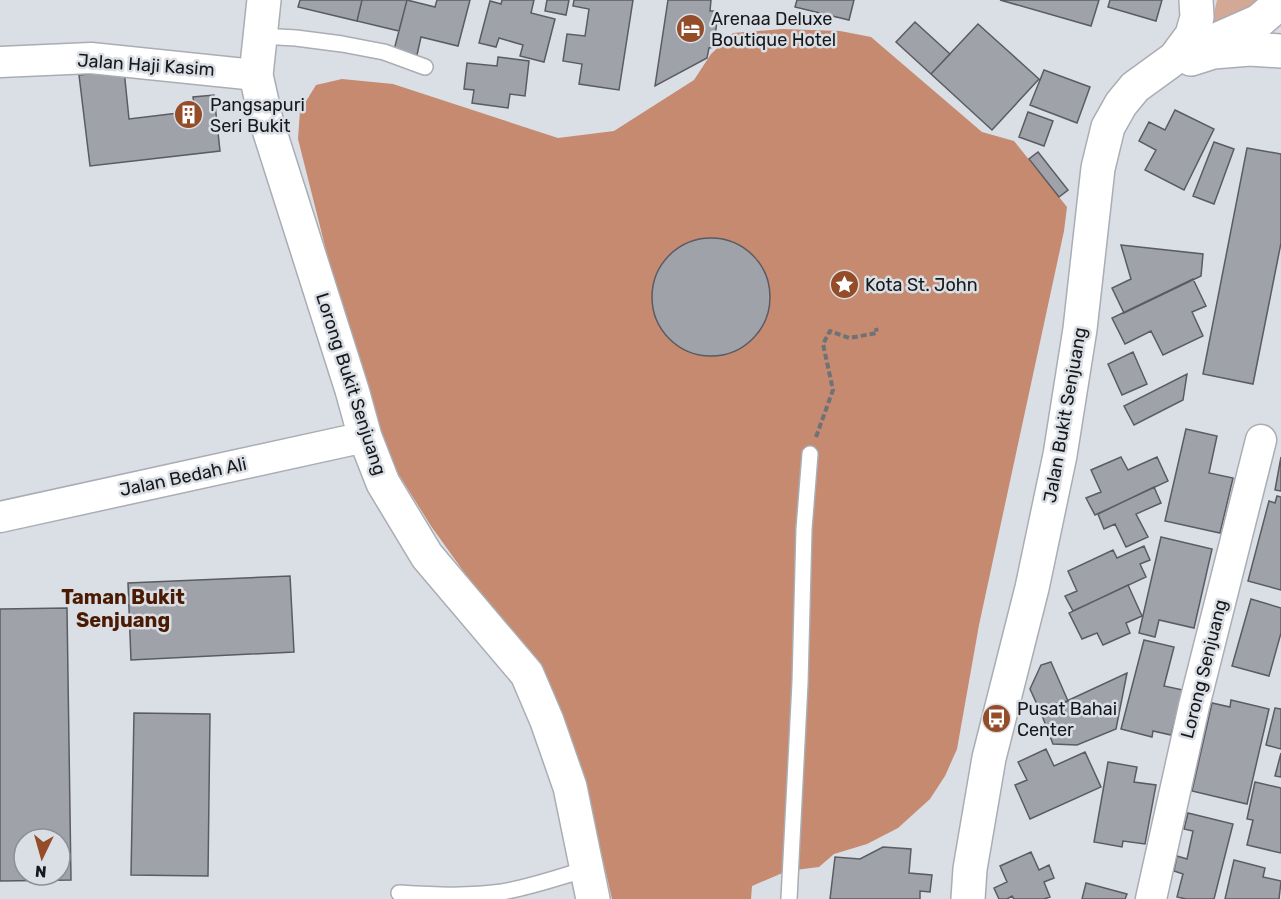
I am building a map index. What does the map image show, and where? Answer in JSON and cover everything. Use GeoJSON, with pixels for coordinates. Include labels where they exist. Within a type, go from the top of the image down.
{"type":"FeatureCollection","features":[{"type":"Feature","properties":{"kind":"main road","name":"Lorong Bukit Senjuang"},"geometry":{"type":"LineString","coordinates":[[264,0],[256,75],[266,120],[349,379],[365,437],[383,483],[428,556],[526,674],[547,721],[570,788],[590,884]]}},
{"type":"Feature","properties":{"kind":"main road"},"geometry":{"type":"LineString","coordinates":[[1168,63],[1192,35],[1197,17],[1196,0]]}},
{"type":"Feature","properties":{"kind":"main road"},"geometry":{"type":"LineString","coordinates":[[1168,63],[1259,21],[1281,2]]}},
{"type":"Feature","properties":{"kind":"main road","name":"Jalan Bukit Senjuang"},"geometry":{"type":"LineString","coordinates":[[968,899],[969,869],[989,758],[1032,588],[1060,455],[1080,329],[1098,168],[1108,127],[1121,104],[1135,87],[1168,63],[1213,52],[1250,49],[1281,51]]}},
{"type":"Feature","properties":{"kind":"street","name":"Jalan Haji Kasim"},"geometry":{"type":"LineString","coordinates":[[0,63],[92,58],[256,75]]}},
{"type":"Feature","properties":{"kind":"street","name":"Jalan Bedah Ali"},"geometry":{"type":"LineString","coordinates":[[0,517],[365,437]]}},
{"type":"Feature","properties":{"kind":"street","name":"Lorong Senjuang"},"geometry":{"type":"LineString","coordinates":[[1151,899],[1194,706],[1261,440]]}},
{"type":"Feature","properties":{"kind":"lane"},"geometry":{"type":"LineString","coordinates":[[260,36],[342,44],[384,52],[425,67]]}},
{"type":"Feature","properties":{"kind":"lane"},"geometry":{"type":"LineString","coordinates":[[789,899],[800,683],[804,529],[810,454]]}},
{"type":"Feature","properties":{"kind":"lane"},"geometry":{"type":"LineString","coordinates":[[399,893],[459,895],[502,892],[534,885],[590,884]]}},
{"type":"Feature","properties":{"kind":"path"},"geometry":{"type":"LineString","coordinates":[[810,454],[833,390],[823,344],[830,331],[849,338],[877,333],[876,328]]}},
{"type":"Feature","properties":{"kind":"shaded area"},"geometry":{"type":"Polygon","coordinates":[[[1217,0],[1271,0],[1211,26],[1217,0]]]}},
{"type":"Feature","properties":{"kind":"shaded area"},"geometry":{"type":"Polygon","coordinates":[[[782,29],[840,31],[871,37],[982,132],[1014,141],[1067,207],[1064,231],[979,625],[957,749],[945,776],[930,799],[898,828],[867,844],[834,854],[819,867],[787,871],[752,886],[751,899],[612,899],[579,762],[550,687],[431,526],[389,459],[374,420],[328,258],[298,139],[300,111],[316,85],[342,79],[393,84],[558,138],[614,131],[694,80],[711,54],[733,33],[782,29]]]}},
{"type":"Feature","properties":{"kind":"building"},"geometry":{"type":"Polygon","coordinates":[[[300,0],[362,0],[357,21],[298,7],[300,0]]]}},
{"type":"Feature","properties":{"kind":"building"},"geometry":{"type":"Polygon","coordinates":[[[362,0],[407,0],[399,31],[357,21],[362,0]]]}},
{"type":"Feature","properties":{"kind":"building"},"geometry":{"type":"Polygon","coordinates":[[[407,0],[435,7],[437,0],[470,0],[458,46],[421,37],[417,55],[394,50],[407,0]]]}},
{"type":"Feature","properties":{"kind":"building"},"geometry":{"type":"Polygon","coordinates":[[[502,0],[534,0],[531,13],[555,19],[544,62],[520,56],[523,45],[499,38],[496,47],[479,43],[490,1],[501,4],[502,0]]]}},
{"type":"Feature","properties":{"kind":"building"},"geometry":{"type":"Polygon","coordinates":[[[547,0],[569,0],[566,15],[545,11],[547,0]]]}},
{"type":"Feature","properties":{"kind":"building"},"geometry":{"type":"Polygon","coordinates":[[[574,0],[633,0],[619,90],[579,84],[582,64],[563,61],[567,34],[585,36],[589,9],[573,6],[574,0]]]}},
{"type":"Feature","properties":{"kind":"building","name":"Arenaa Deluxe Boutique Hotel"},"geometry":{"type":"Polygon","coordinates":[[[668,0],[711,0],[710,11],[718,11],[714,47],[709,48],[707,58],[655,86],[668,0]]]}},
{"type":"Feature","properties":{"kind":"building"},"geometry":{"type":"Polygon","coordinates":[[[797,0],[854,0],[849,20],[795,7],[797,0]]]}},
{"type":"Feature","properties":{"kind":"building"},"geometry":{"type":"Polygon","coordinates":[[[1000,0],[1099,0],[1091,26],[1000,0]]]}},
{"type":"Feature","properties":{"kind":"building"},"geometry":{"type":"Polygon","coordinates":[[[1110,0],[1162,0],[1156,21],[1108,7],[1110,0]]]}},
{"type":"Feature","properties":{"kind":"building"},"geometry":{"type":"Polygon","coordinates":[[[915,22],[950,54],[931,74],[896,42],[915,22]]]}},
{"type":"Feature","properties":{"kind":"building"},"geometry":{"type":"Polygon","coordinates":[[[978,24],[1039,79],[992,130],[931,74],[978,24]]]}},
{"type":"Feature","properties":{"kind":"building"},"geometry":{"type":"Polygon","coordinates":[[[498,57],[529,61],[525,96],[510,94],[508,108],[472,103],[474,90],[464,89],[467,63],[497,66],[498,57]]]}},
{"type":"Feature","properties":{"kind":"building","name":"Pangsapuri Seri Bukit"},"geometry":{"type":"Polygon","coordinates":[[[124,70],[129,119],[195,111],[193,97],[214,95],[220,151],[90,166],[79,75],[124,70]]]}},
{"type":"Feature","properties":{"kind":"building"},"geometry":{"type":"Polygon","coordinates":[[[1044,70],[1090,87],[1077,123],[1030,105],[1044,70]]]}},
{"type":"Feature","properties":{"kind":"building"},"geometry":{"type":"Polygon","coordinates":[[[1175,110],[1214,129],[1184,190],[1145,170],[1156,150],[1139,141],[1149,122],[1165,130],[1175,110]]]}},
{"type":"Feature","properties":{"kind":"building"},"geometry":{"type":"Polygon","coordinates":[[[1028,112],[1053,121],[1044,146],[1019,137],[1028,112]]]}},
{"type":"Feature","properties":{"kind":"building"},"geometry":{"type":"Polygon","coordinates":[[[1214,142],[1234,149],[1214,204],[1193,196],[1214,142]]]}},
{"type":"Feature","properties":{"kind":"building"},"geometry":{"type":"Polygon","coordinates":[[[1247,148],[1281,154],[1281,243],[1253,384],[1203,374],[1247,148]]]}},
{"type":"Feature","properties":{"kind":"building"},"geometry":{"type":"Polygon","coordinates":[[[1038,152],[1068,190],[1059,197],[1029,159],[1038,152]]]}},
{"type":"Feature","properties":{"kind":"building"},"geometry":{"type":"Polygon","coordinates":[[[711,238],[734,243],[753,255],[765,274],[770,297],[765,320],[753,339],[734,351],[711,356],[688,351],[669,339],[657,320],[652,297],[657,274],[669,255],[688,243],[711,238]]]}},
{"type":"Feature","properties":{"kind":"building"},"geometry":{"type":"Polygon","coordinates":[[[1121,245],[1203,254],[1201,276],[1124,313],[1112,288],[1131,279],[1121,245]]]}},
{"type":"Feature","properties":{"kind":"building"},"geometry":{"type":"Polygon","coordinates":[[[1193,279],[1206,306],[1192,312],[1203,336],[1163,355],[1151,331],[1125,344],[1112,318],[1193,279]]]}},
{"type":"Feature","properties":{"kind":"building"},"geometry":{"type":"Polygon","coordinates":[[[1133,352],[1147,384],[1122,395],[1108,364],[1133,352]]]}},
{"type":"Feature","properties":{"kind":"building"},"geometry":{"type":"Polygon","coordinates":[[[1187,374],[1183,400],[1134,425],[1124,406],[1187,374]]]}},
{"type":"Feature","properties":{"kind":"building"},"geometry":{"type":"Polygon","coordinates":[[[1186,429],[1217,436],[1209,473],[1233,478],[1220,533],[1165,521],[1186,429]]]}},
{"type":"Feature","properties":{"kind":"building"},"geometry":{"type":"Polygon","coordinates":[[[1121,457],[1128,470],[1157,457],[1168,481],[1095,515],[1086,498],[1101,492],[1091,470],[1121,457]]]}},
{"type":"Feature","properties":{"kind":"building"},"geometry":{"type":"Polygon","coordinates":[[[1281,457],[1281,491],[1275,490],[1281,457]]]}},
{"type":"Feature","properties":{"kind":"building"},"geometry":{"type":"Polygon","coordinates":[[[1154,487],[1161,503],[1136,514],[1148,537],[1126,547],[1115,524],[1104,529],[1098,514],[1154,487]]]}},
{"type":"Feature","properties":{"kind":"building"},"geometry":{"type":"Polygon","coordinates":[[[1277,496],[1281,497],[1281,590],[1248,581],[1269,501],[1275,503],[1277,496]]]}},
{"type":"Feature","properties":{"kind":"building"},"geometry":{"type":"Polygon","coordinates":[[[1161,537],[1212,549],[1194,628],[1159,620],[1155,637],[1139,633],[1161,537]]]}},
{"type":"Feature","properties":{"kind":"building"},"geometry":{"type":"Polygon","coordinates":[[[1144,546],[1150,560],[1140,564],[1146,577],[1073,611],[1065,596],[1077,591],[1068,571],[1113,550],[1117,558],[1144,546]]]}},
{"type":"Feature","properties":{"kind":"building"},"geometry":{"type":"Polygon","coordinates":[[[290,576],[294,652],[131,660],[128,583],[290,576]]]}},
{"type":"Feature","properties":{"kind":"building"},"geometry":{"type":"Polygon","coordinates":[[[1128,585],[1142,616],[1126,623],[1130,633],[1103,645],[1097,633],[1082,639],[1069,613],[1128,585]]]}},
{"type":"Feature","properties":{"kind":"building"},"geometry":{"type":"Polygon","coordinates":[[[1251,599],[1281,608],[1281,633],[1269,676],[1232,666],[1251,599]]]}},
{"type":"Feature","properties":{"kind":"building"},"geometry":{"type":"Polygon","coordinates":[[[67,608],[70,827],[12,827],[12,881],[0,881],[0,609],[67,608]]]}},
{"type":"Feature","properties":{"kind":"building"},"geometry":{"type":"Polygon","coordinates":[[[1144,640],[1174,647],[1164,686],[1183,690],[1171,735],[1153,731],[1152,737],[1121,729],[1144,640]]]}},
{"type":"Feature","properties":{"kind":"building"},"geometry":{"type":"Polygon","coordinates":[[[1051,662],[1068,701],[1041,713],[1030,689],[1041,665],[1051,662]]]}},
{"type":"Feature","properties":{"kind":"building"},"geometry":{"type":"Polygon","coordinates":[[[1127,673],[1116,729],[1077,745],[1053,744],[1041,713],[1127,673]]]}},
{"type":"Feature","properties":{"kind":"building"},"geometry":{"type":"Polygon","coordinates":[[[1231,700],[1269,709],[1247,804],[1192,791],[1212,703],[1230,707],[1231,700]]]}},
{"type":"Feature","properties":{"kind":"building"},"geometry":{"type":"Polygon","coordinates":[[[1275,708],[1281,709],[1281,749],[1266,745],[1275,708]]]}},
{"type":"Feature","properties":{"kind":"building"},"geometry":{"type":"Polygon","coordinates":[[[134,713],[210,714],[208,876],[131,875],[134,713]]]}},
{"type":"Feature","properties":{"kind":"building"},"geometry":{"type":"Polygon","coordinates":[[[1046,749],[1054,766],[1085,752],[1101,787],[1030,819],[1015,785],[1027,780],[1018,762],[1046,749]]]}},
{"type":"Feature","properties":{"kind":"building"},"geometry":{"type":"Polygon","coordinates":[[[1281,753],[1281,777],[1275,776],[1281,753]]]}},
{"type":"Feature","properties":{"kind":"building"},"geometry":{"type":"Polygon","coordinates":[[[1108,762],[1137,767],[1134,782],[1156,785],[1145,844],[1123,841],[1122,847],[1094,842],[1108,762]]]}},
{"type":"Feature","properties":{"kind":"building"},"geometry":{"type":"Polygon","coordinates":[[[1255,782],[1281,788],[1281,853],[1247,845],[1253,820],[1247,819],[1255,782]]]}},
{"type":"Feature","properties":{"kind":"building"},"geometry":{"type":"Polygon","coordinates":[[[1188,813],[1233,824],[1214,899],[1177,897],[1183,874],[1174,871],[1177,856],[1187,859],[1193,831],[1184,829],[1188,813]]]}},
{"type":"Feature","properties":{"kind":"building"},"geometry":{"type":"Polygon","coordinates":[[[883,847],[911,849],[909,873],[932,875],[930,892],[920,891],[920,899],[830,899],[835,857],[860,859],[883,847]]]}},
{"type":"Feature","properties":{"kind":"building"},"geometry":{"type":"Polygon","coordinates":[[[1031,852],[1039,870],[1049,865],[1054,878],[1044,882],[1050,897],[1014,899],[1012,896],[999,899],[994,888],[1007,882],[1000,866],[1031,852]]]}},
{"type":"Feature","properties":{"kind":"building"},"geometry":{"type":"Polygon","coordinates":[[[1234,860],[1265,868],[1263,877],[1281,881],[1279,899],[1225,899],[1234,860]]]}},
{"type":"Feature","properties":{"kind":"building"},"geometry":{"type":"Polygon","coordinates":[[[1086,883],[1127,894],[1125,899],[1082,899],[1086,883]]]}},
{"type":"Feature","properties":{"kind":"place","name":"Arenaa Deluxe Boutique Hotel"},"geometry":{"type":"Point","coordinates":[690,29]}},
{"type":"Feature","properties":{"kind":"place","name":"Pangsapuri Seri Bukit"},"geometry":{"type":"Point","coordinates":[189,115]}},
{"type":"Feature","properties":{"kind":"place","name":"Kota St. John"},"geometry":{"type":"Point","coordinates":[844,285]}},
{"type":"Feature","properties":{"kind":"place","name":"Pusat Bahai Center"},"geometry":{"type":"Point","coordinates":[996,719]}},
{"type":"Feature","properties":{"kind":"district","name":"Taman Bukit Senjuang"},"geometry":{"type":"Point","coordinates":[123,608]}}]}
